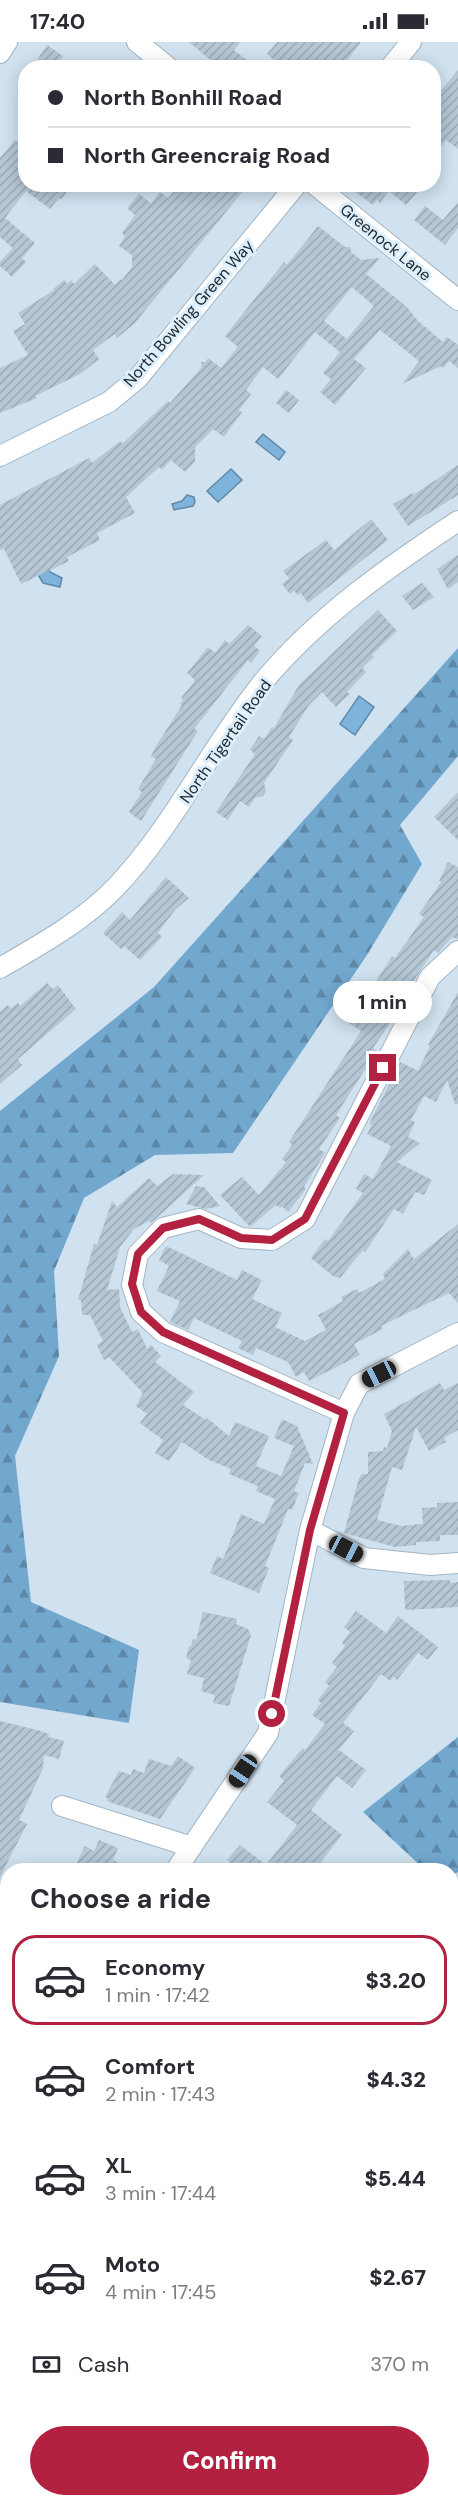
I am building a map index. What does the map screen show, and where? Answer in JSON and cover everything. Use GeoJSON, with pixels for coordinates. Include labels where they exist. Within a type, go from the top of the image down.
{"type":"FeatureCollection","features":[{"type":"Feature","properties":{"kind":"street"},"geometry":{"type":"LineString","coordinates":[[0,53],[6,42]]}},
{"type":"Feature","properties":{"kind":"street"},"geometry":{"type":"LineString","coordinates":[[137,42],[159,60]]}},
{"type":"Feature","properties":{"kind":"street"},"geometry":{"type":"LineString","coordinates":[[396,60],[411,42]]}},
{"type":"Feature","properties":{"kind":"street","name":"North Bowling Green Way"},"geometry":{"type":"LineString","coordinates":[[0,456],[109,402],[138,378],[290,192]]}},
{"type":"Feature","properties":{"kind":"street","name":"Greenock Lane"},"geometry":{"type":"LineString","coordinates":[[324,192],[458,300]]}},
{"type":"Feature","properties":{"kind":"street","name":"North Tigertail Road"},"geometry":{"type":"LineString","coordinates":[[0,968],[72,924],[113,890],[151,846],[225,734],[264,682],[312,632],[364,586],[458,521]]}},
{"type":"Feature","properties":{"kind":"street"},"geometry":{"type":"LineString","coordinates":[[344,1413],[163,1332],[141,1312],[132,1284],[138,1254],[163,1228],[199,1219],[241,1238],[272,1240],[305,1219],[430,977],[458,951]]}},
{"type":"Feature","properties":{"kind":"street"},"geometry":{"type":"LineString","coordinates":[[181,1863],[268,1733],[310,1530],[344,1413],[359,1384],[458,1333]]}},
{"type":"Feature","properties":{"kind":"street"},"geometry":{"type":"LineString","coordinates":[[310,1530],[364,1558],[430,1565],[458,1563]]}},
{"type":"Feature","properties":{"kind":"street"},"geometry":{"type":"LineString","coordinates":[[62,1806],[192,1847]]}},
{"type":"Feature","properties":{"kind":"green space"},"geometry":{"type":"Polygon","coordinates":[[[458,648],[458,756],[400,825],[422,864],[367,955],[233,1153],[155,1155],[84,1198],[54,1271],[59,1356],[15,1456],[31,1602],[139,1650],[129,1723],[0,1702],[0,1111],[154,987],[458,648]]]}},
{"type":"Feature","properties":{"kind":"green space"},"geometry":{"type":"Polygon","coordinates":[[[458,1737],[458,1863],[418,1863],[363,1812],[458,1737]]]}},
{"type":"Feature","properties":{"kind":"shaded area"},"geometry":{"type":"Polygon","coordinates":[[[263,434],[285,452],[279,460],[256,442],[263,434]]]}},
{"type":"Feature","properties":{"kind":"shaded area"},"geometry":{"type":"Polygon","coordinates":[[[231,469],[242,480],[218,502],[207,491],[231,469]]]}},
{"type":"Feature","properties":{"kind":"shaded area"},"geometry":{"type":"Polygon","coordinates":[[[187,495],[194,497],[193,506],[174,510],[172,504],[182,501],[187,495]]]}},
{"type":"Feature","properties":{"kind":"shaded area"},"geometry":{"type":"Polygon","coordinates":[[[47,565],[50,572],[62,578],[60,587],[43,583],[36,571],[47,565]]]}},
{"type":"Feature","properties":{"kind":"shaded area"},"geometry":{"type":"Polygon","coordinates":[[[359,696],[374,707],[355,735],[340,724],[359,696]]]}},
{"type":"Feature","properties":{"kind":"building"},"geometry":{"type":"Polygon","coordinates":[[[189,42],[241,42],[234,50],[247,60],[210,60],[189,42]]]}},
{"type":"Feature","properties":{"kind":"building"},"geometry":{"type":"Polygon","coordinates":[[[277,42],[361,42],[347,60],[274,60],[267,54],[277,42]]]}},
{"type":"Feature","properties":{"kind":"building"},"geometry":{"type":"Polygon","coordinates":[[[47,45],[63,56],[60,60],[37,60],[47,45]]]}},
{"type":"Feature","properties":{"kind":"building"},"geometry":{"type":"Polygon","coordinates":[[[458,70],[458,149],[446,140],[441,147],[441,91],[458,70]]]}},
{"type":"Feature","properties":{"kind":"building"},"geometry":{"type":"Polygon","coordinates":[[[15,140],[18,142],[18,192],[25,192],[5,218],[35,243],[22,258],[26,262],[12,277],[0,266],[0,262],[13,248],[0,237],[0,158],[15,140]]]}},
{"type":"Feature","properties":{"kind":"building"},"geometry":{"type":"Polygon","coordinates":[[[27,192],[67,192],[50,209],[27,192]]]}},
{"type":"Feature","properties":{"kind":"building"},"geometry":{"type":"Polygon","coordinates":[[[160,192],[168,198],[173,192],[242,192],[134,324],[117,338],[115,334],[93,350],[99,359],[80,374],[35,396],[37,398],[0,413],[0,368],[28,355],[13,331],[25,324],[18,313],[54,290],[64,280],[67,284],[71,280],[74,284],[95,264],[115,285],[120,279],[122,280],[132,267],[132,255],[119,246],[125,236],[122,233],[135,215],[127,208],[139,194],[151,203],[160,192]]]}},
{"type":"Feature","properties":{"kind":"building"},"geometry":{"type":"Polygon","coordinates":[[[355,192],[388,192],[380,203],[377,200],[373,205],[355,192]]]}},
{"type":"Feature","properties":{"kind":"building"},"geometry":{"type":"Polygon","coordinates":[[[390,192],[417,192],[406,205],[390,192]]]}},
{"type":"Feature","properties":{"kind":"building"},"geometry":{"type":"Polygon","coordinates":[[[458,202],[458,228],[445,245],[414,220],[425,206],[443,220],[458,202]]]}},
{"type":"Feature","properties":{"kind":"building"},"geometry":{"type":"Polygon","coordinates":[[[318,226],[345,247],[350,247],[351,252],[361,260],[380,258],[366,274],[407,307],[417,320],[443,342],[447,337],[458,345],[458,368],[449,361],[443,368],[441,366],[402,384],[419,361],[380,330],[354,359],[366,368],[335,405],[320,392],[331,379],[323,373],[340,352],[315,332],[278,379],[263,367],[246,390],[251,394],[239,410],[242,412],[224,437],[213,429],[195,447],[195,462],[185,472],[171,460],[162,470],[159,467],[126,497],[135,513],[97,533],[100,540],[67,557],[69,561],[21,584],[4,549],[0,550],[0,505],[89,458],[92,463],[120,441],[122,444],[168,401],[170,403],[202,367],[201,362],[206,362],[208,358],[221,368],[238,347],[225,336],[284,262],[287,265],[318,226]],[[352,287],[324,321],[347,339],[374,306],[352,287]]]}},
{"type":"Feature","properties":{"kind":"building"},"geometry":{"type":"Polygon","coordinates":[[[286,390],[299,400],[289,413],[276,403],[286,390]]]}},
{"type":"Feature","properties":{"kind":"building"},"geometry":{"type":"Polygon","coordinates":[[[458,465],[458,495],[408,526],[393,504],[412,493],[413,495],[458,465]]]}},
{"type":"Feature","properties":{"kind":"building"},"geometry":{"type":"Polygon","coordinates":[[[371,519],[388,540],[308,603],[301,593],[298,595],[294,591],[290,594],[282,584],[289,578],[283,571],[326,540],[334,550],[371,519]]]}},
{"type":"Feature","properties":{"kind":"building"},"geometry":{"type":"Polygon","coordinates":[[[458,555],[458,582],[448,589],[437,569],[458,555]]]}},
{"type":"Feature","properties":{"kind":"building"},"geometry":{"type":"Polygon","coordinates":[[[422,583],[434,597],[413,610],[402,596],[422,583]]]}},
{"type":"Feature","properties":{"kind":"building"},"geometry":{"type":"Polygon","coordinates":[[[378,610],[397,631],[362,668],[366,672],[347,692],[350,694],[336,707],[322,692],[309,705],[289,737],[293,740],[264,783],[266,791],[263,796],[255,798],[249,807],[240,801],[228,820],[216,812],[255,754],[250,750],[259,736],[264,739],[272,727],[274,728],[299,685],[378,610]]]}},
{"type":"Feature","properties":{"kind":"building"},"geometry":{"type":"Polygon","coordinates":[[[248,625],[262,636],[254,646],[260,651],[251,663],[248,660],[194,729],[198,731],[141,821],[129,812],[142,792],[138,789],[156,759],[151,756],[155,748],[182,705],[180,704],[183,700],[181,698],[194,682],[194,679],[187,673],[208,647],[215,653],[225,640],[229,644],[248,625]]]}},
{"type":"Feature","properties":{"kind":"building"},"geometry":{"type":"Polygon","coordinates":[[[458,792],[458,840],[434,817],[458,792]]]}},
{"type":"Feature","properties":{"kind":"building"},"geometry":{"type":"Polygon","coordinates":[[[448,862],[458,867],[458,939],[452,937],[438,953],[434,950],[403,997],[395,1016],[373,1048],[377,1051],[336,1115],[340,1118],[319,1149],[325,1153],[304,1187],[306,1189],[288,1212],[282,1206],[280,1208],[276,1205],[250,1227],[220,1195],[242,1177],[259,1195],[286,1162],[282,1159],[292,1145],[289,1142],[361,1031],[344,1020],[362,993],[367,996],[392,956],[395,958],[424,917],[419,914],[441,882],[439,881],[448,862]]]}},
{"type":"Feature","properties":{"kind":"building"},"geometry":{"type":"Polygon","coordinates":[[[166,877],[189,898],[176,909],[158,933],[162,937],[140,960],[124,946],[121,949],[103,933],[122,912],[130,920],[166,877]]]}},
{"type":"Feature","properties":{"kind":"building"},"geometry":{"type":"Polygon","coordinates":[[[47,983],[53,989],[58,985],[76,1009],[18,1059],[22,1065],[0,1084],[0,1012],[8,1005],[11,1008],[18,1003],[20,1006],[47,983]]]}},
{"type":"Feature","properties":{"kind":"building"},"geometry":{"type":"Polygon","coordinates":[[[458,992],[458,1104],[455,1104],[447,1080],[436,1102],[424,1096],[411,1120],[415,1122],[408,1137],[420,1143],[397,1162],[432,1180],[424,1195],[415,1192],[403,1214],[394,1209],[365,1252],[363,1250],[340,1278],[333,1276],[311,1258],[325,1239],[328,1241],[363,1193],[356,1189],[364,1174],[373,1179],[391,1146],[367,1134],[372,1125],[369,1124],[400,1062],[418,1071],[430,1046],[428,1045],[458,992]]]}},
{"type":"Feature","properties":{"kind":"building"},"geometry":{"type":"Polygon","coordinates":[[[173,1174],[204,1175],[151,1223],[149,1221],[134,1229],[120,1247],[107,1290],[119,1289],[120,1307],[132,1332],[138,1329],[147,1349],[151,1345],[161,1356],[155,1362],[194,1392],[183,1405],[206,1420],[207,1418],[229,1436],[235,1422],[269,1436],[256,1466],[281,1476],[294,1446],[274,1438],[282,1419],[297,1426],[313,1464],[305,1463],[294,1491],[299,1493],[292,1510],[288,1509],[265,1566],[269,1568],[259,1593],[210,1573],[217,1556],[223,1559],[241,1514],[264,1524],[275,1499],[256,1491],[258,1486],[229,1474],[231,1469],[209,1460],[182,1442],[169,1461],[155,1453],[163,1440],[140,1423],[147,1414],[136,1406],[143,1393],[109,1357],[104,1360],[97,1345],[103,1341],[90,1315],[82,1315],[81,1300],[78,1300],[94,1244],[97,1245],[112,1201],[117,1207],[149,1178],[157,1186],[173,1174]]]}},
{"type":"Feature","properties":{"kind":"building"},"geometry":{"type":"Polygon","coordinates":[[[196,1186],[204,1187],[220,1206],[206,1209],[186,1204],[196,1186]]]}},
{"type":"Feature","properties":{"kind":"building"},"geometry":{"type":"Polygon","coordinates":[[[458,1224],[458,1303],[449,1293],[381,1326],[383,1329],[354,1344],[360,1355],[309,1381],[304,1372],[296,1377],[288,1362],[256,1348],[253,1355],[238,1348],[242,1341],[194,1318],[188,1330],[170,1322],[180,1301],[157,1291],[169,1266],[159,1260],[166,1246],[237,1280],[242,1270],[262,1280],[252,1299],[282,1313],[275,1327],[305,1341],[326,1330],[318,1315],[343,1301],[341,1297],[357,1289],[359,1293],[385,1279],[383,1274],[408,1249],[414,1259],[458,1224]]]}},
{"type":"Feature","properties":{"kind":"building"},"geometry":{"type":"Polygon","coordinates":[[[440,1383],[444,1390],[458,1383],[458,1430],[444,1438],[446,1442],[429,1451],[416,1427],[402,1470],[392,1467],[377,1520],[401,1526],[423,1524],[422,1508],[437,1507],[437,1503],[458,1502],[458,1535],[440,1535],[440,1541],[416,1542],[416,1545],[395,1547],[344,1533],[359,1478],[362,1474],[368,1474],[368,1452],[383,1451],[384,1447],[387,1448],[392,1431],[384,1414],[440,1383]]]}},
{"type":"Feature","properties":{"kind":"building"},"geometry":{"type":"Polygon","coordinates":[[[450,1580],[450,1583],[458,1582],[458,1607],[405,1610],[404,1581],[450,1580]]]}},
{"type":"Feature","properties":{"kind":"building"},"geometry":{"type":"Polygon","coordinates":[[[356,1611],[386,1633],[398,1616],[438,1647],[428,1660],[418,1653],[397,1680],[394,1677],[390,1681],[381,1674],[343,1723],[354,1731],[339,1750],[366,1770],[352,1788],[337,1776],[311,1810],[342,1835],[320,1863],[268,1863],[297,1825],[267,1802],[284,1781],[279,1776],[303,1748],[305,1750],[325,1724],[312,1715],[321,1703],[318,1700],[329,1686],[325,1682],[337,1667],[332,1663],[345,1646],[342,1643],[350,1632],[344,1627],[356,1611]]]}},
{"type":"Feature","properties":{"kind":"building"},"geometry":{"type":"Polygon","coordinates":[[[203,1612],[237,1619],[236,1624],[248,1629],[251,1635],[229,1706],[213,1703],[215,1695],[201,1691],[204,1678],[187,1674],[191,1660],[186,1658],[189,1646],[193,1639],[196,1640],[203,1612]]]}},
{"type":"Feature","properties":{"kind":"building"},"geometry":{"type":"Polygon","coordinates":[[[0,1721],[41,1731],[49,1734],[48,1737],[64,1741],[59,1759],[44,1755],[43,1768],[19,1820],[27,1824],[7,1863],[0,1863],[0,1721]]]}},
{"type":"Feature","properties":{"kind":"building"},"geometry":{"type":"Polygon","coordinates":[[[178,1756],[195,1768],[160,1819],[107,1801],[108,1798],[105,1797],[119,1771],[131,1775],[133,1769],[144,1773],[149,1759],[171,1766],[178,1756]]]}},
{"type":"Feature","properties":{"kind":"building"},"geometry":{"type":"Polygon","coordinates":[[[99,1840],[118,1848],[113,1860],[119,1863],[76,1863],[85,1846],[94,1851],[99,1840]]]}},
{"type":"Feature","properties":{"kind":"building"},"geometry":{"type":"Polygon","coordinates":[[[240,1845],[263,1863],[229,1863],[227,1860],[240,1845]]]}},
{"type":"Feature","properties":{"kind":"route"},"geometry":{"type":"LineString","coordinates":[[272,1714],[310,1530],[344,1413],[163,1332],[141,1312],[132,1284],[138,1254],[163,1228],[199,1219],[241,1238],[272,1240],[305,1219],[383,1068]]}}]}
